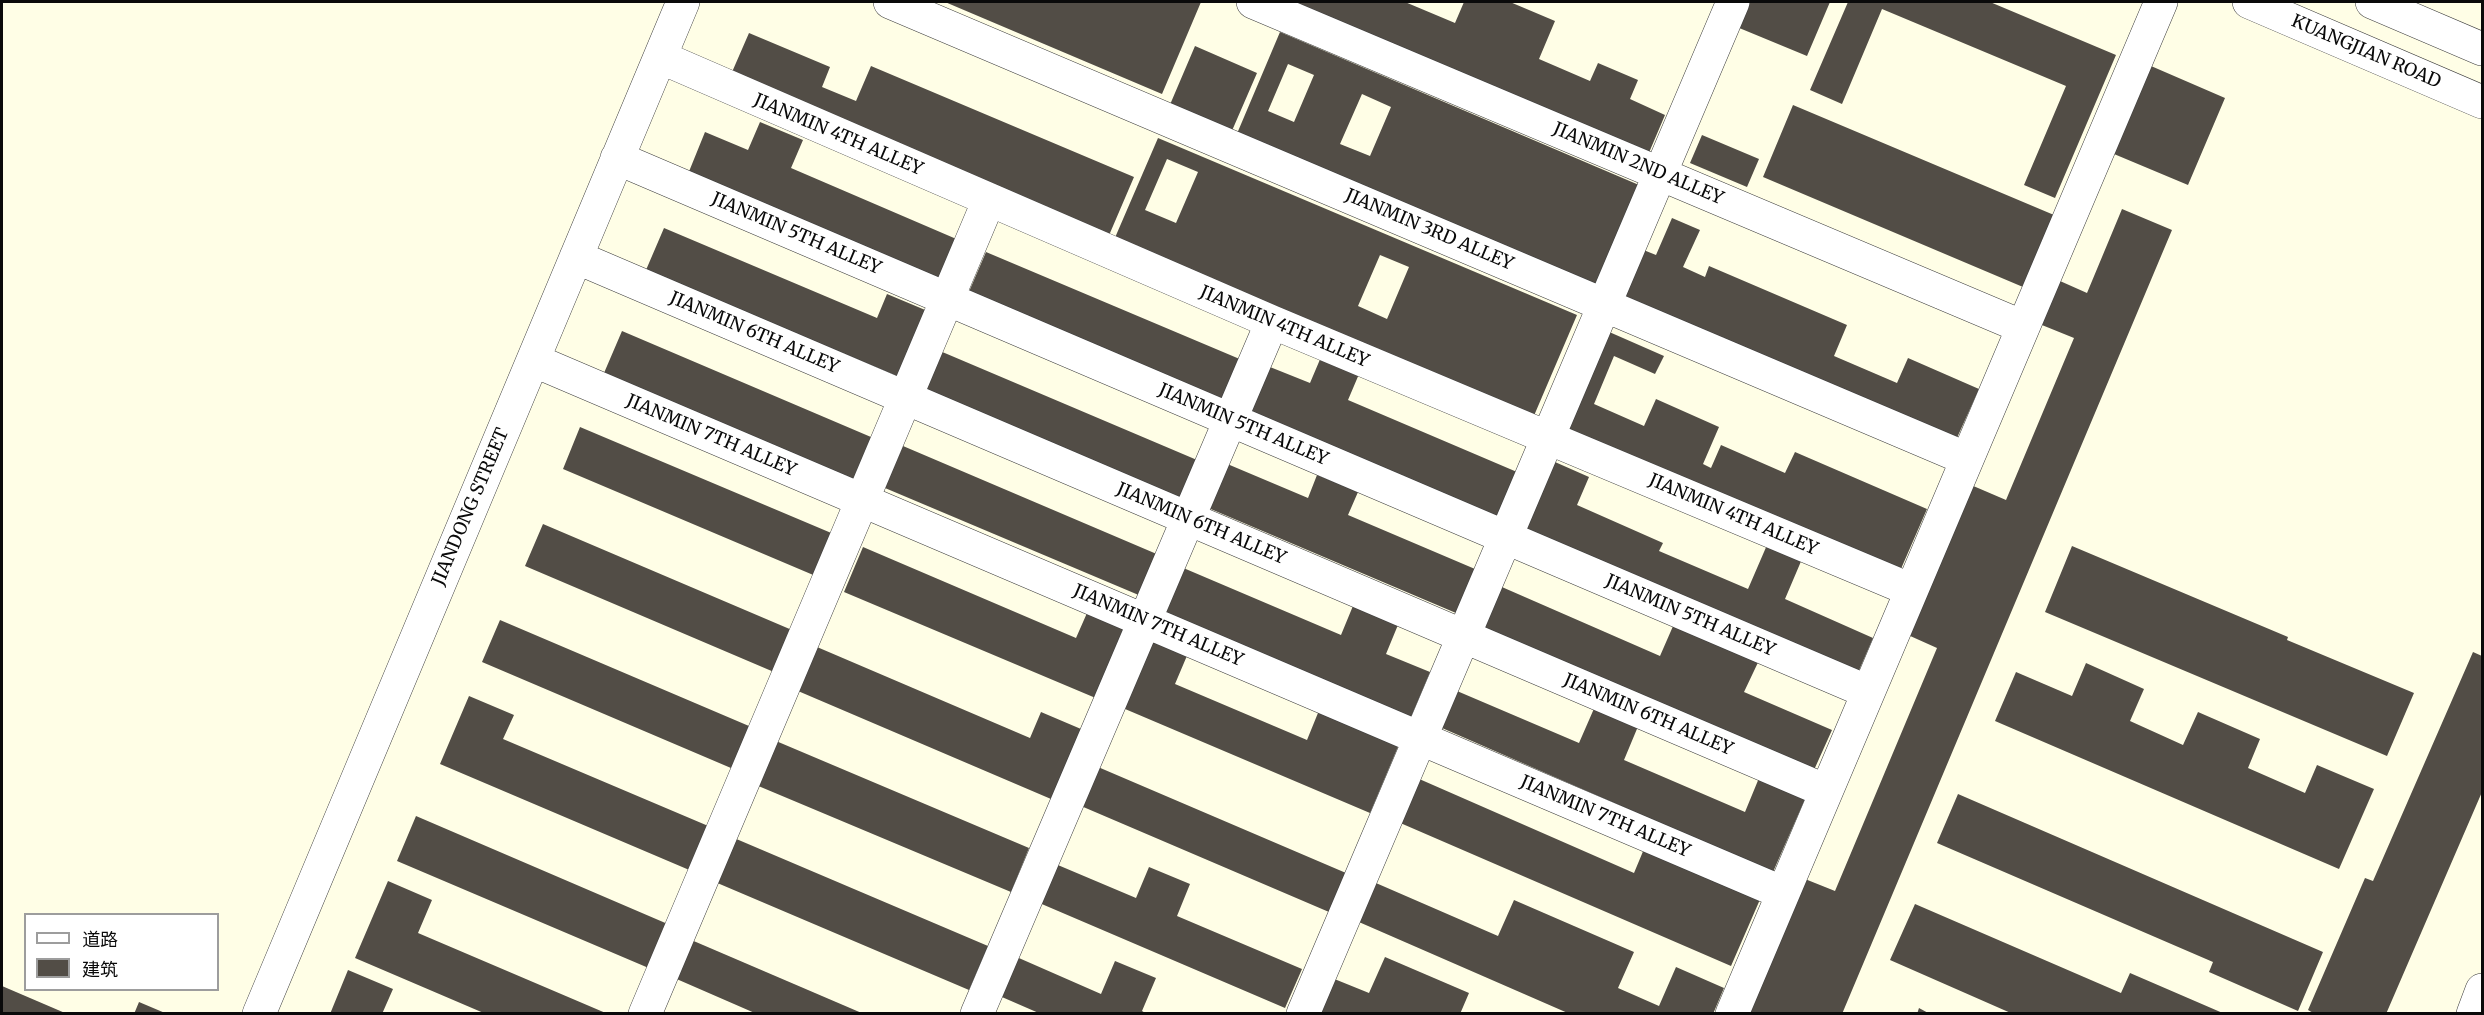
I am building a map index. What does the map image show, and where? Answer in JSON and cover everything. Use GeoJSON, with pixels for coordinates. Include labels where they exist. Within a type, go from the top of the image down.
{"type":"FeatureCollection","features":[{"type":"Feature","properties":{"kind":"street","name":"JIANDONG STREET"},"geometry":{"type":"LineString","coordinates":[[259,1014],[683,2]]}},
{"type":"Feature","properties":{"kind":"street","name":"JIANMIN 3RD ALLEY"},"geometry":{"type":"LineString","coordinates":[[890,2],[1967,459]]}},
{"type":"Feature","properties":{"kind":"street","name":"JIANMIN 2ND ALLEY"},"geometry":{"type":"LineString","coordinates":[[1253,2],[2023,327]]}},
{"type":"Feature","properties":{"kind":"street"},"geometry":{"type":"LineString","coordinates":[[1303,1014],[1733,2]]}},
{"type":"Feature","properties":{"kind":"street"},"geometry":{"type":"LineString","coordinates":[[1732,1014],[2161,2]]}},
{"type":"Feature","properties":{"kind":"street","name":"KUANGJIAN ROAD"},"geometry":{"type":"LineString","coordinates":[[2249,2],[2482,102]]}},
{"type":"Feature","properties":{"kind":"street"},"geometry":{"type":"LineString","coordinates":[[2372,2],[2482,49]]}},
{"type":"Feature","properties":{"kind":"street","name":"JIANMIN 4TH ALLEY"},"geometry":{"type":"LineString","coordinates":[[660,57],[1272,322],[1911,590]]}},
{"type":"Feature","properties":{"kind":"street","name":"JIANMIN 5TH ALLEY"},"geometry":{"type":"LineString","coordinates":[[618,158],[1868,692]]}},
{"type":"Feature","properties":{"kind":"street"},"geometry":{"type":"LineString","coordinates":[[645,1014],[989,200]]}},
{"type":"Feature","properties":{"kind":"street","name":"JIANMIN 6TH ALLEY"},"geometry":{"type":"LineString","coordinates":[[576,257],[1826,791]]}},
{"type":"Feature","properties":{"kind":"street"},"geometry":{"type":"LineString","coordinates":[[976,1014],[1272,322]]}},
{"type":"Feature","properties":{"kind":"street","name":"JIANMIN 7TH ALLEY"},"geometry":{"type":"LineString","coordinates":[[533,360],[1783,893]]}},
{"type":"Feature","properties":{"kind":"street"},"geometry":{"type":"LineString","coordinates":[[2473,1014],[2482,990]]}},
{"type":"Feature","properties":{"kind":"building"},"geometry":{"type":"Polygon","coordinates":[[[945,2],[1201,2],[1162,94],[945,2]]]}},
{"type":"Feature","properties":{"kind":"building"},"geometry":{"type":"Polygon","coordinates":[[[1293,2],[1405,2],[1455,23],[1464,2],[1510,2],[1555,21],[1539,59],[1590,81],[1598,63],[1638,80],[1630,99],[1665,115],[1648,155],[1293,2]]]}},
{"type":"Feature","properties":{"kind":"building"},"geometry":{"type":"Polygon","coordinates":[[[1742,2],[1830,2],[1807,56],[1732,25],[1742,2]]]}},
{"type":"Feature","properties":{"kind":"building"},"geometry":{"type":"Polygon","coordinates":[[[1848,2],[1990,2],[2116,55],[2055,198],[2024,185],[2066,86],[1882,9],[1842,104],[1810,90],[1848,2]]]}},
{"type":"Feature","properties":{"kind":"building"},"geometry":{"type":"Polygon","coordinates":[[[1280,32],[1639,185],[1595,288],[1236,136],[1280,32]],[[1288,64],[1268,111],[1294,122],[1314,75],[1288,64]],[[1362,94],[1340,144],[1370,156],[1391,107],[1362,94]]]}},
{"type":"Feature","properties":{"kind":"building"},"geometry":{"type":"Polygon","coordinates":[[[749,33],[830,67],[822,87],[856,101],[871,66],[1134,177],[1107,240],[729,79],[749,33]]]}},
{"type":"Feature","properties":{"kind":"building"},"geometry":{"type":"Polygon","coordinates":[[[1195,46],[1257,73],[1231,133],[1169,107],[1195,46]]]}},
{"type":"Feature","properties":{"kind":"building"},"geometry":{"type":"Polygon","coordinates":[[[2151,66],[2225,98],[2188,185],[2114,154],[2151,66]]]}},
{"type":"Feature","properties":{"kind":"building"},"geometry":{"type":"Polygon","coordinates":[[[1793,105],[2054,215],[2023,287],[1763,177],[1793,105]]]}},
{"type":"Feature","properties":{"kind":"building"},"geometry":{"type":"Polygon","coordinates":[[[760,122],[803,140],[791,168],[961,241],[943,283],[688,174],[705,132],[748,150],[760,122]]]}},
{"type":"Feature","properties":{"kind":"building"},"geometry":{"type":"Polygon","coordinates":[[[1702,135],[1759,159],[1747,187],[1690,163],[1702,135]]]}},
{"type":"Feature","properties":{"kind":"building"},"geometry":{"type":"Polygon","coordinates":[[[1158,138],[1577,315],[1533,418],[1114,240],[1158,138]],[[1167,159],[1145,210],[1176,223],[1198,172],[1167,159]],[[1380,255],[1358,306],[1387,319],[1409,267],[1380,255]]]}},
{"type":"Feature","properties":{"kind":"building"},"geometry":{"type":"Polygon","coordinates":[[[2122,209],[2172,230],[1842,1014],[1748,1014],[1805,879],[1835,891],[1937,648],[1908,635],[1971,485],[2006,500],[2074,338],[2032,321],[2051,277],[2087,293],[2122,209]]]}},
{"type":"Feature","properties":{"kind":"building"},"geometry":{"type":"Polygon","coordinates":[[[1672,218],[1700,230],[1683,267],[1705,277],[1709,266],[1847,325],[1834,356],[1897,383],[1908,358],[1979,389],[1956,440],[1616,292],[1636,247],[1656,255],[1672,218]]]}},
{"type":"Feature","properties":{"kind":"building"},"geometry":{"type":"Polygon","coordinates":[[[664,228],[877,318],[887,294],[930,312],[902,378],[646,270],[664,228]]]}},
{"type":"Feature","properties":{"kind":"building"},"geometry":{"type":"Polygon","coordinates":[[[986,252],[1242,360],[1224,402],[968,294],[986,252]]]}},
{"type":"Feature","properties":{"kind":"building"},"geometry":{"type":"Polygon","coordinates":[[[622,331],[878,440],[860,482],[604,373],[622,331]]]}},
{"type":"Feature","properties":{"kind":"building"},"geometry":{"type":"Polygon","coordinates":[[[1607,331],[1664,356],[1655,374],[1614,356],[1594,404],[1644,426],[1656,399],[1719,427],[1703,464],[1711,468],[1721,445],[1785,473],[1795,452],[1927,509],[1897,578],[1563,433],[1607,331]]]}},
{"type":"Feature","properties":{"kind":"building"},"geometry":{"type":"Polygon","coordinates":[[[1324,350],[1362,367],[1348,400],[1517,472],[1496,521],[1245,414],[1265,365],[1310,383],[1324,350]]]}},
{"type":"Feature","properties":{"kind":"building"},"geometry":{"type":"Polygon","coordinates":[[[940,351],[1197,460],[1179,502],[923,393],[940,351]]]}},
{"type":"Feature","properties":{"kind":"building"},"geometry":{"type":"Polygon","coordinates":[[[580,427],[836,535],[818,577],[563,469],[580,427]]]}},
{"type":"Feature","properties":{"kind":"building"},"geometry":{"type":"Polygon","coordinates":[[[903,446],[1159,555],[1141,596],[885,488],[903,446]]]}},
{"type":"Feature","properties":{"kind":"building"},"geometry":{"type":"Polygon","coordinates":[[[1555,462],[1589,477],[1577,505],[1663,543],[1659,551],[1748,589],[1767,545],[1802,559],[1785,599],[1873,638],[1857,675],[1525,532],[1555,462]]]}},
{"type":"Feature","properties":{"kind":"building"},"geometry":{"type":"Polygon","coordinates":[[[1225,463],[1308,498],[1317,475],[1358,492],[1348,515],[1475,569],[1456,613],[1206,507],[1225,463]]]}},
{"type":"Feature","properties":{"kind":"building"},"geometry":{"type":"Polygon","coordinates":[[[543,524],[799,633],[781,675],[525,566],[543,524]]]}},
{"type":"Feature","properties":{"kind":"building"},"geometry":{"type":"Polygon","coordinates":[[[2072,546],[2414,693],[2387,756],[2045,612],[2072,546]]]}},
{"type":"Feature","properties":{"kind":"building"},"geometry":{"type":"Polygon","coordinates":[[[863,547],[1076,638],[1087,613],[1127,630],[1098,699],[844,592],[863,547]]]}},
{"type":"Feature","properties":{"kind":"building"},"geometry":{"type":"Polygon","coordinates":[[[1174,564],[1341,635],[1355,601],[1400,620],[1386,654],[1430,672],[1411,717],[1155,608],[1174,564]]]}},
{"type":"Feature","properties":{"kind":"building"},"geometry":{"type":"Polygon","coordinates":[[[1495,584],[1660,656],[1677,617],[1762,654],[1744,692],[1832,730],[1814,770],[1477,624],[1495,584]]]}},
{"type":"Feature","properties":{"kind":"building"},"geometry":{"type":"Polygon","coordinates":[[[500,620],[756,729],[738,771],[482,662],[500,620]]]}},
{"type":"Feature","properties":{"kind":"building"},"geometry":{"type":"Polygon","coordinates":[[[1149,634],[1189,651],[1175,684],[1307,740],[1320,708],[1400,742],[1370,813],[1118,706],[1149,634]]]}},
{"type":"Feature","properties":{"kind":"building"},"geometry":{"type":"Polygon","coordinates":[[[817,647],[1030,738],[1041,712],[1081,729],[1051,799],[798,691],[817,647]]]}},
{"type":"Feature","properties":{"kind":"building"},"geometry":{"type":"Polygon","coordinates":[[[2473,652],[2482,656],[2482,792],[2386,1014],[2315,1014],[2308,1010],[2365,878],[2373,881],[2473,652]]]}},
{"type":"Feature","properties":{"kind":"building"},"geometry":{"type":"Polygon","coordinates":[[[2086,663],[2144,689],[2130,721],[2183,745],[2198,712],[2260,739],[2248,768],[2305,793],[2317,765],[2374,789],[2339,869],[1995,721],[2016,672],[2072,696],[2086,663]]]}},
{"type":"Feature","properties":{"kind":"building"},"geometry":{"type":"Polygon","coordinates":[[[1457,691],[1579,743],[1596,704],[1639,724],[1624,760],[1745,812],[1759,778],[1805,799],[1773,872],[1442,728],[1457,691]]]}},
{"type":"Feature","properties":{"kind":"building"},"geometry":{"type":"Polygon","coordinates":[[[469,696],[514,715],[503,739],[713,828],[694,872],[440,764],[469,696]]]}},
{"type":"Feature","properties":{"kind":"building"},"geometry":{"type":"Polygon","coordinates":[[[776,741],[1029,848],[1011,892],[756,785],[776,741]]]}},
{"type":"Feature","properties":{"kind":"building"},"geometry":{"type":"Polygon","coordinates":[[[1091,764],[1346,873],[1329,912],[1074,803],[1091,764]]]}},
{"type":"Feature","properties":{"kind":"building"},"geometry":{"type":"Polygon","coordinates":[[[1417,778],[1634,873],[1649,837],[1765,888],[1731,966],[1398,822],[1417,778]]]}},
{"type":"Feature","properties":{"kind":"building"},"geometry":{"type":"Polygon","coordinates":[[[1958,794],[2323,952],[2298,1011],[2209,972],[2213,962],[1937,843],[1958,794]]]}},
{"type":"Feature","properties":{"kind":"building"},"geometry":{"type":"Polygon","coordinates":[[[416,816],[670,925],[651,969],[397,861],[416,816]]]}},
{"type":"Feature","properties":{"kind":"building"},"geometry":{"type":"Polygon","coordinates":[[[734,838],[988,946],[969,990],[715,882],[734,838]]]}},
{"type":"Feature","properties":{"kind":"building"},"geometry":{"type":"Polygon","coordinates":[[[1046,860],[1136,898],[1149,867],[1190,884],[1177,916],[1302,969],[1285,1008],[1030,899],[1046,860]]]}},
{"type":"Feature","properties":{"kind":"building"},"geometry":{"type":"Polygon","coordinates":[[[1369,880],[1498,936],[1514,900],[1634,952],[1618,988],[1659,1006],[1676,967],[1724,988],[1713,1014],[1570,1014],[1352,919],[1369,880]]]}},
{"type":"Feature","properties":{"kind":"building"},"geometry":{"type":"Polygon","coordinates":[[[388,881],[432,900],[418,933],[608,1014],[486,1014],[355,958],[388,881]]]}},
{"type":"Feature","properties":{"kind":"building"},"geometry":{"type":"Polygon","coordinates":[[[1915,904],[2121,993],[2130,973],[2225,1014],[2013,1014],[1890,960],[1915,904]]]}},
{"type":"Feature","properties":{"kind":"building"},"geometry":{"type":"Polygon","coordinates":[[[689,939],[864,1014],[757,1014],[672,977],[689,939]]]}},
{"type":"Feature","properties":{"kind":"building"},"geometry":{"type":"Polygon","coordinates":[[[1012,955],[1101,994],[1115,961],[1156,978],[1142,1011],[1147,1014],[1041,1014],[995,994],[1012,955]]]}},
{"type":"Feature","properties":{"kind":"building"},"geometry":{"type":"Polygon","coordinates":[[[1385,957],[1469,993],[1460,1014],[1311,1014],[1327,976],[1369,993],[1385,957]]]}},
{"type":"Feature","properties":{"kind":"building"},"geometry":{"type":"Polygon","coordinates":[[[348,970],[393,989],[382,1014],[330,1014],[348,970]]]}},
{"type":"Feature","properties":{"kind":"building"},"geometry":{"type":"Polygon","coordinates":[[[2,986],[65,1013],[65,1014],[2,1014],[2,986]]]}},
{"type":"Feature","properties":{"kind":"building"},"geometry":{"type":"Polygon","coordinates":[[[139,1002],[165,1013],[165,1014],[134,1014],[139,1002]]]}},
{"type":"Feature","properties":{"kind":"building"},"geometry":{"type":"Polygon","coordinates":[[[1919,1008],[1930,1014],[1917,1014],[1919,1008]]]}}]}
